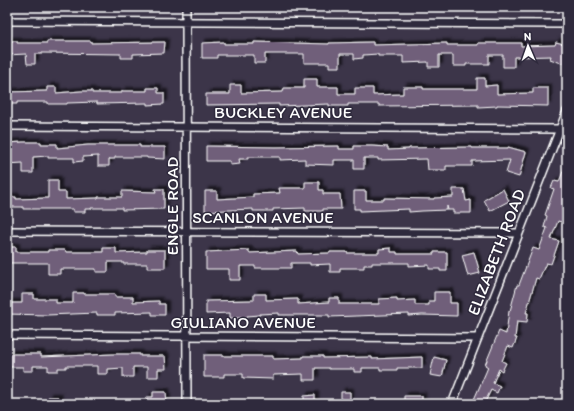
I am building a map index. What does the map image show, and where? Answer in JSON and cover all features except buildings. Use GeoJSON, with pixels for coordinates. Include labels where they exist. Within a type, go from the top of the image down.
{"type":"FeatureCollection","features":[{"type":"Feature","properties":{"kind":"street","name":"ENGLE ROAD"},"geometry":{"type":"LineString","coordinates":[[186,7],[187,404]]}},
{"type":"Feature","properties":{"kind":"street"},"geometry":{"type":"LineString","coordinates":[[7,21],[567,24]]}},
{"type":"Feature","properties":{"kind":"street","name":"ELIZABETH ROAD"},"geometry":{"type":"LineString","coordinates":[[452,404],[567,111]]}},
{"type":"Feature","properties":{"kind":"street","name":"BUCKLEY AVENUE"},"geometry":{"type":"LineString","coordinates":[[7,126],[560,129]]}},
{"type":"Feature","properties":{"kind":"street","name":"SCANLON AVENUE"},"geometry":{"type":"LineString","coordinates":[[7,231],[519,233]]}},
{"type":"Feature","properties":{"kind":"street","name":"GIULIANO AVENUE"},"geometry":{"type":"LineString","coordinates":[[7,335],[478,338]]}}]}
